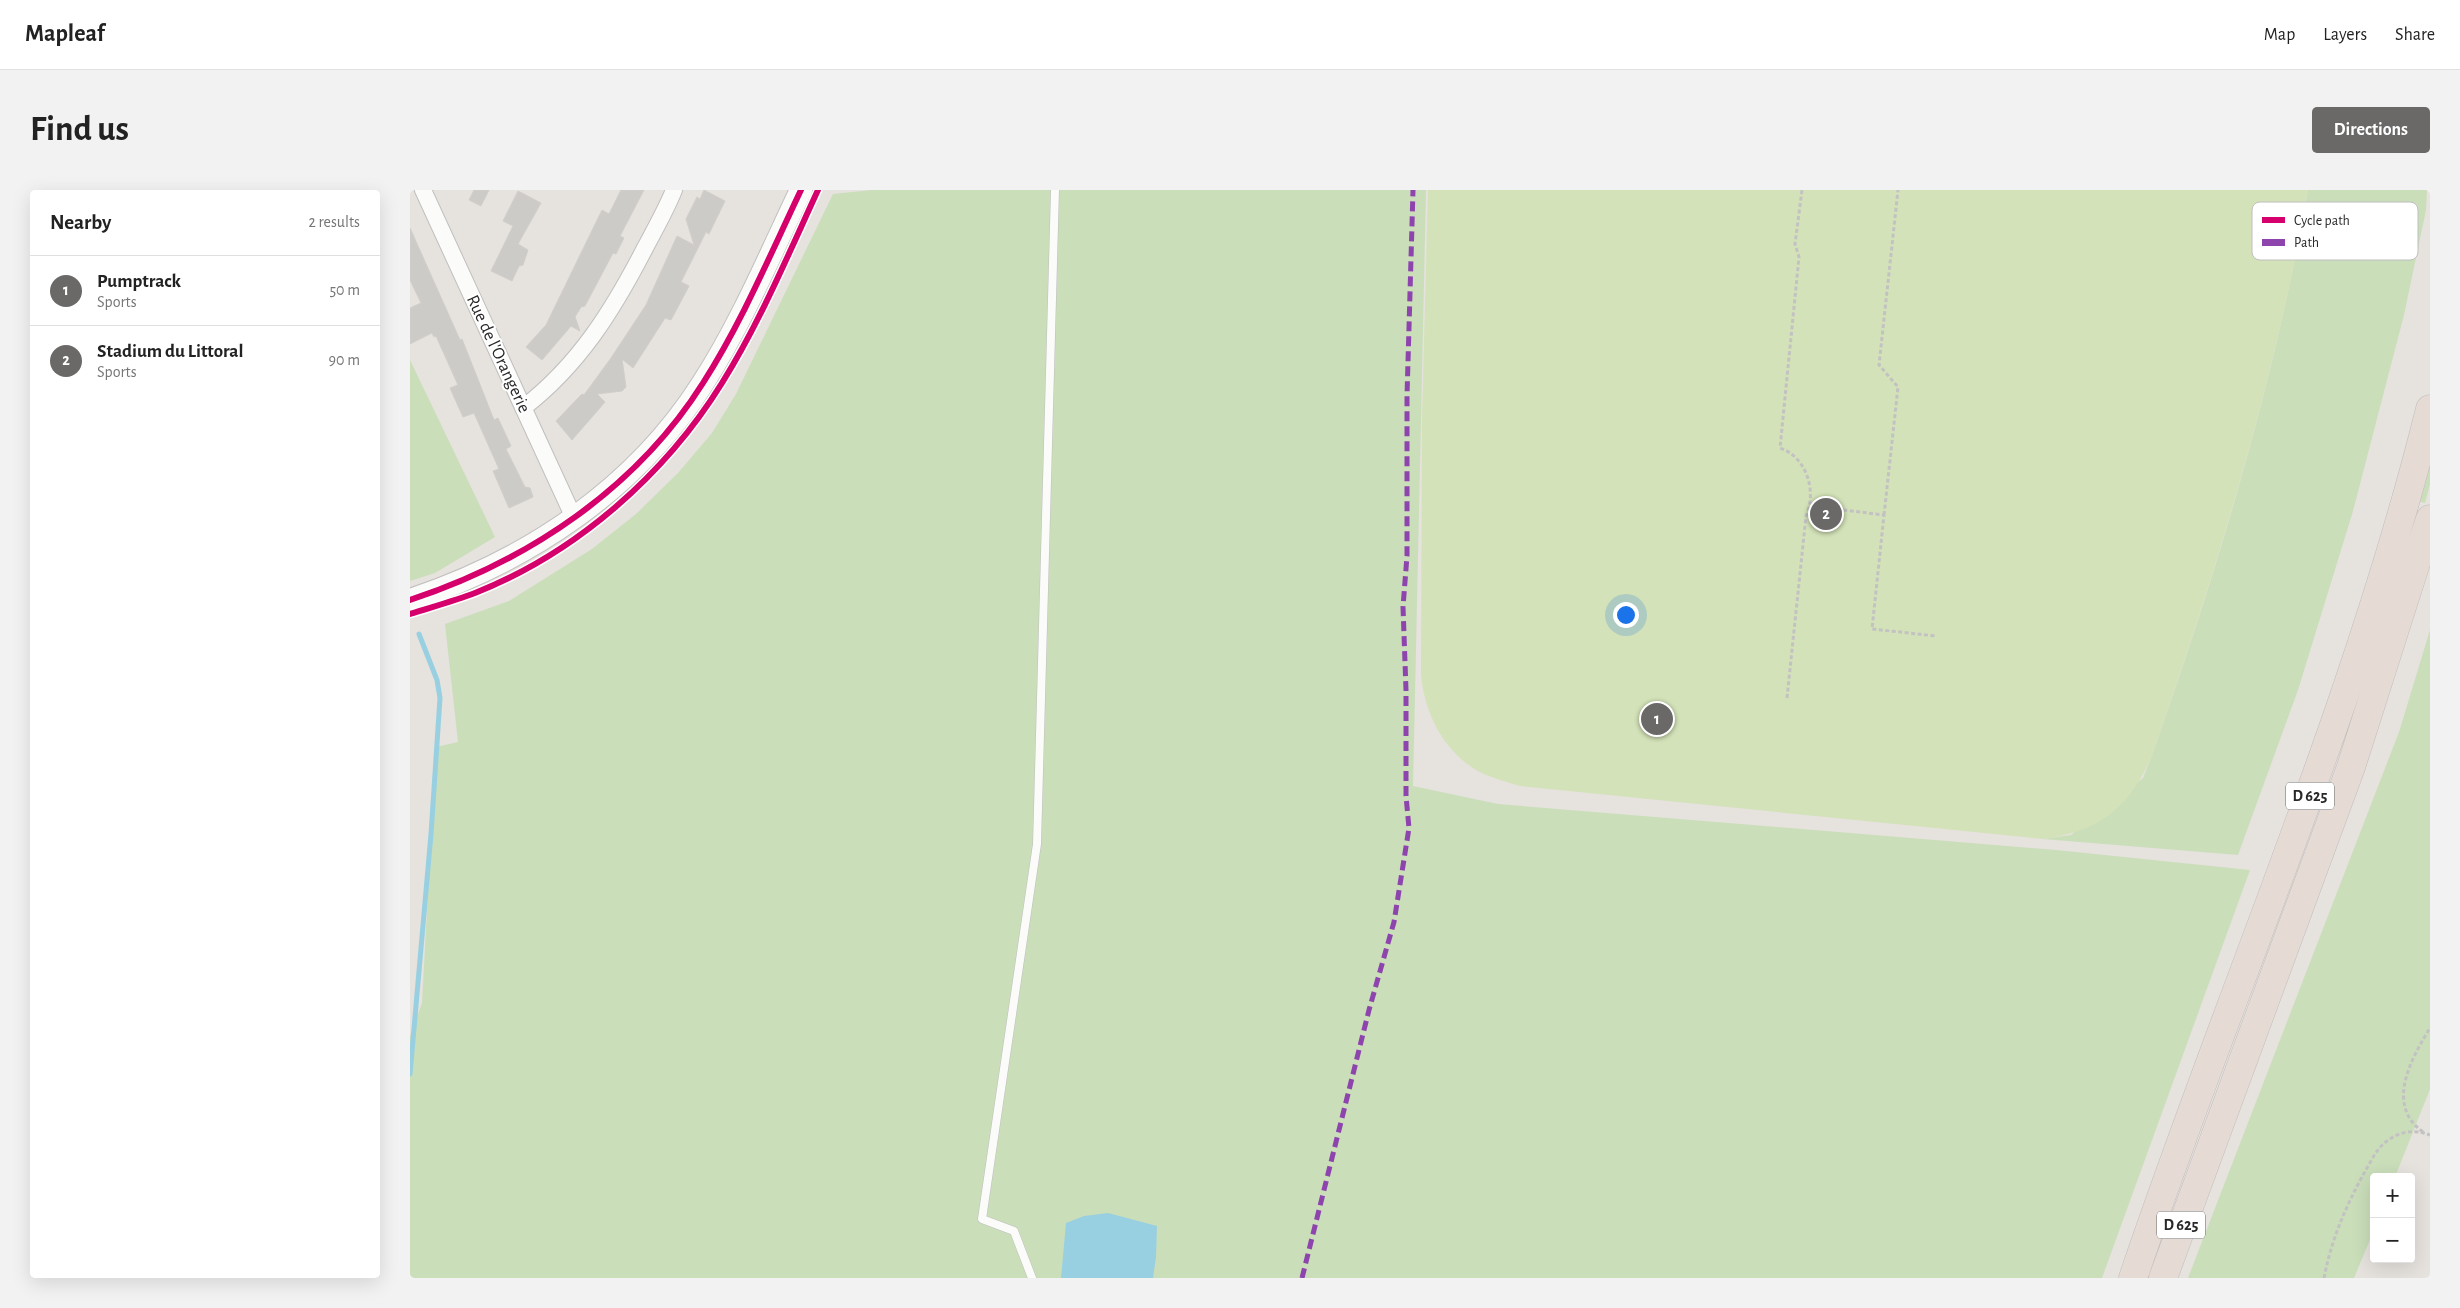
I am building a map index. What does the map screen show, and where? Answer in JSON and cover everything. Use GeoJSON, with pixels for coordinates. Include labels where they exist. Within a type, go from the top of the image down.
{"type":"FeatureCollection","features":[{"type":"Feature","properties":{"kind":"highway","name":"D 625"},"geometry":{"type":"LineString","coordinates":[[2133,1278],[2179,1147],[2299,827],[2353,671],[2402,512],[2430,409]]}},
{"type":"Feature","properties":{"kind":"highway","name":"D 625"},"geometry":{"type":"LineString","coordinates":[[2163,1278],[2348,774],[2430,519]]}},
{"type":"Feature","properties":{"kind":"street","name":"Rue de l'Orangerie"},"geometry":{"type":"LineString","coordinates":[[423,190],[574,518]]}},
{"type":"Feature","properties":{"kind":"street"},"geometry":{"type":"LineString","coordinates":[[523,408],[572,363],[607,318],[620,297],[674,190]]}},
{"type":"Feature","properties":{"kind":"street"},"geometry":{"type":"LineString","coordinates":[[410,600],[486,570],[536,543],[574,518],[616,484],[644,457],[694,396],[731,334],[801,190]]}},
{"type":"Feature","properties":{"kind":"lane"},"geometry":{"type":"LineString","coordinates":[[1032,1278],[1014,1231],[982,1219],[1037,844],[1055,190]]}},
{"type":"Feature","properties":{"kind":"path"},"geometry":{"type":"LineString","coordinates":[[1787,698],[1806,516],[1810,506],[1811,483],[1804,469],[1789,451],[1780,448],[1799,257],[1796,244],[1802,190]]}},
{"type":"Feature","properties":{"kind":"path"},"geometry":{"type":"LineString","coordinates":[[1898,190],[1879,366],[1898,387],[1872,629],[1936,636]]}},
{"type":"Feature","properties":{"kind":"path"},"geometry":{"type":"LineString","coordinates":[[1810,506],[1884,515]]}},
{"type":"Feature","properties":{"kind":"path"},"geometry":{"type":"LineString","coordinates":[[2430,1028],[2410,1066],[2403,1096],[2405,1111],[2414,1125],[2430,1135]]}},
{"type":"Feature","properties":{"kind":"path"},"geometry":{"type":"LineString","coordinates":[[2324,1278],[2340,1219],[2375,1153],[2394,1136],[2410,1131],[2424,1132]]}},
{"type":"Feature","properties":{"kind":"green space"},"geometry":{"type":"Polygon","coordinates":[[[872,190],[1426,190],[1413,786],[1498,804],[2056,850],[2250,870],[2102,1278],[410,1278],[410,1036],[422,1003],[436,747],[458,742],[445,624],[509,601],[592,549],[636,514],[678,473],[712,433],[736,394],[833,194],[872,190]]]}},
{"type":"Feature","properties":{"kind":"green space"},"geometry":{"type":"Polygon","coordinates":[[[1428,190],[2308,190],[2306,202],[2252,202],[2252,260],[2294,260],[2261,406],[2241,477],[2198,618],[2151,758],[2132,791],[2109,815],[2080,830],[2063,835],[2043,839],[1520,786],[1484,774],[1473,768],[1452,750],[1443,739],[1430,714],[1423,688],[1421,674],[1422,420],[1428,190]]]}},
{"type":"Feature","properties":{"kind":"green space"},"geometry":{"type":"Polygon","coordinates":[[[2308,190],[2427,190],[2426,210],[2418,248],[2418,202],[2306,202],[2308,190]]]}},
{"type":"Feature","properties":{"kind":"green space"},"geometry":{"type":"Polygon","coordinates":[[[2294,260],[2416,260],[2404,315],[2353,511],[2298,690],[2238,855],[2043,839],[2071,835],[2143,778],[2199,618],[2242,477],[2261,406],[2294,260]]]}},
{"type":"Feature","properties":{"kind":"green space"},"geometry":{"type":"Polygon","coordinates":[[[410,360],[495,537],[435,573],[410,581],[410,360]]]}},
{"type":"Feature","properties":{"kind":"green space"},"geometry":{"type":"Polygon","coordinates":[[[2430,454],[2430,484],[2425,503],[2417,501],[2430,454]]]}},
{"type":"Feature","properties":{"kind":"green space"},"geometry":{"type":"Polygon","coordinates":[[[2430,630],[2430,1089],[2397,1173],[2370,1173],[2370,1240],[2354,1278],[2188,1278],[2399,732],[2430,630]]]}},
{"type":"Feature","properties":{"kind":"water"},"geometry":{"type":"Polygon","coordinates":[[[1108,1213],[1157,1226],[1153,1278],[1061,1278],[1066,1223],[1084,1216],[1108,1213]]]}},
{"type":"Feature","properties":{"kind":"building"},"geometry":{"type":"Polygon","coordinates":[[[474,190],[489,190],[481,206],[469,200],[474,190]]]}},
{"type":"Feature","properties":{"kind":"building"},"geometry":{"type":"Polygon","coordinates":[[[621,190],[644,190],[620,236],[624,238],[616,254],[613,253],[585,306],[581,307],[575,317],[580,331],[571,326],[542,360],[526,347],[546,325],[602,210],[609,214],[621,190]]]}},
{"type":"Feature","properties":{"kind":"building"},"geometry":{"type":"Polygon","coordinates":[[[704,190],[725,201],[709,234],[706,232],[681,282],[689,286],[671,320],[665,318],[633,368],[622,359],[626,387],[622,391],[597,394],[605,402],[572,440],[556,421],[582,394],[584,395],[646,305],[677,236],[694,245],[686,219],[697,197],[700,199],[704,190]]]}},
{"type":"Feature","properties":{"kind":"building"},"geometry":{"type":"Polygon","coordinates":[[[518,191],[541,203],[518,244],[528,250],[523,265],[519,266],[512,281],[491,271],[513,226],[503,221],[518,191]]]}},
{"type":"Feature","properties":{"kind":"building"},"geometry":{"type":"Polygon","coordinates":[[[410,228],[460,340],[462,339],[494,420],[498,418],[511,446],[506,449],[525,487],[530,488],[533,497],[509,508],[493,471],[499,469],[474,413],[463,417],[450,388],[458,385],[436,336],[434,337],[432,333],[410,344],[410,308],[421,303],[410,280],[410,228]]]}},
{"type":"Feature","properties":{"kind":"waterway"},"geometry":{"type":"LineString","coordinates":[[410,1074],[431,834],[440,698],[437,680],[419,634]]}},
{"type":"Feature","properties":{"kind":"marked path"},"geometry":{"type":"LineString","coordinates":[[1302,1278],[1369,1010],[1394,922],[1409,828],[1406,796],[1406,690],[1403,607],[1407,556],[1407,396],[1413,190]]}},
{"type":"Feature","properties":{"kind":"cycle path"},"geometry":{"type":"LineString","coordinates":[[410,600],[454,584],[496,565],[537,542],[576,517],[612,488],[646,456],[676,421],[717,360],[755,288],[801,190]]}},
{"type":"Feature","properties":{"kind":"cycle path"},"geometry":{"type":"LineString","coordinates":[[410,614],[475,593],[512,576],[548,556],[583,533],[615,508],[674,449],[699,417],[736,360],[773,288],[818,190]]}},
{"type":"Feature","properties":{"kind":"place","name":"Stadium du Littoral"},"geometry":{"type":"Point","coordinates":[1826,514]}},
{"type":"Feature","properties":{"kind":"place","name":"Pumptrack"},"geometry":{"type":"Point","coordinates":[1657,719]}}]}
